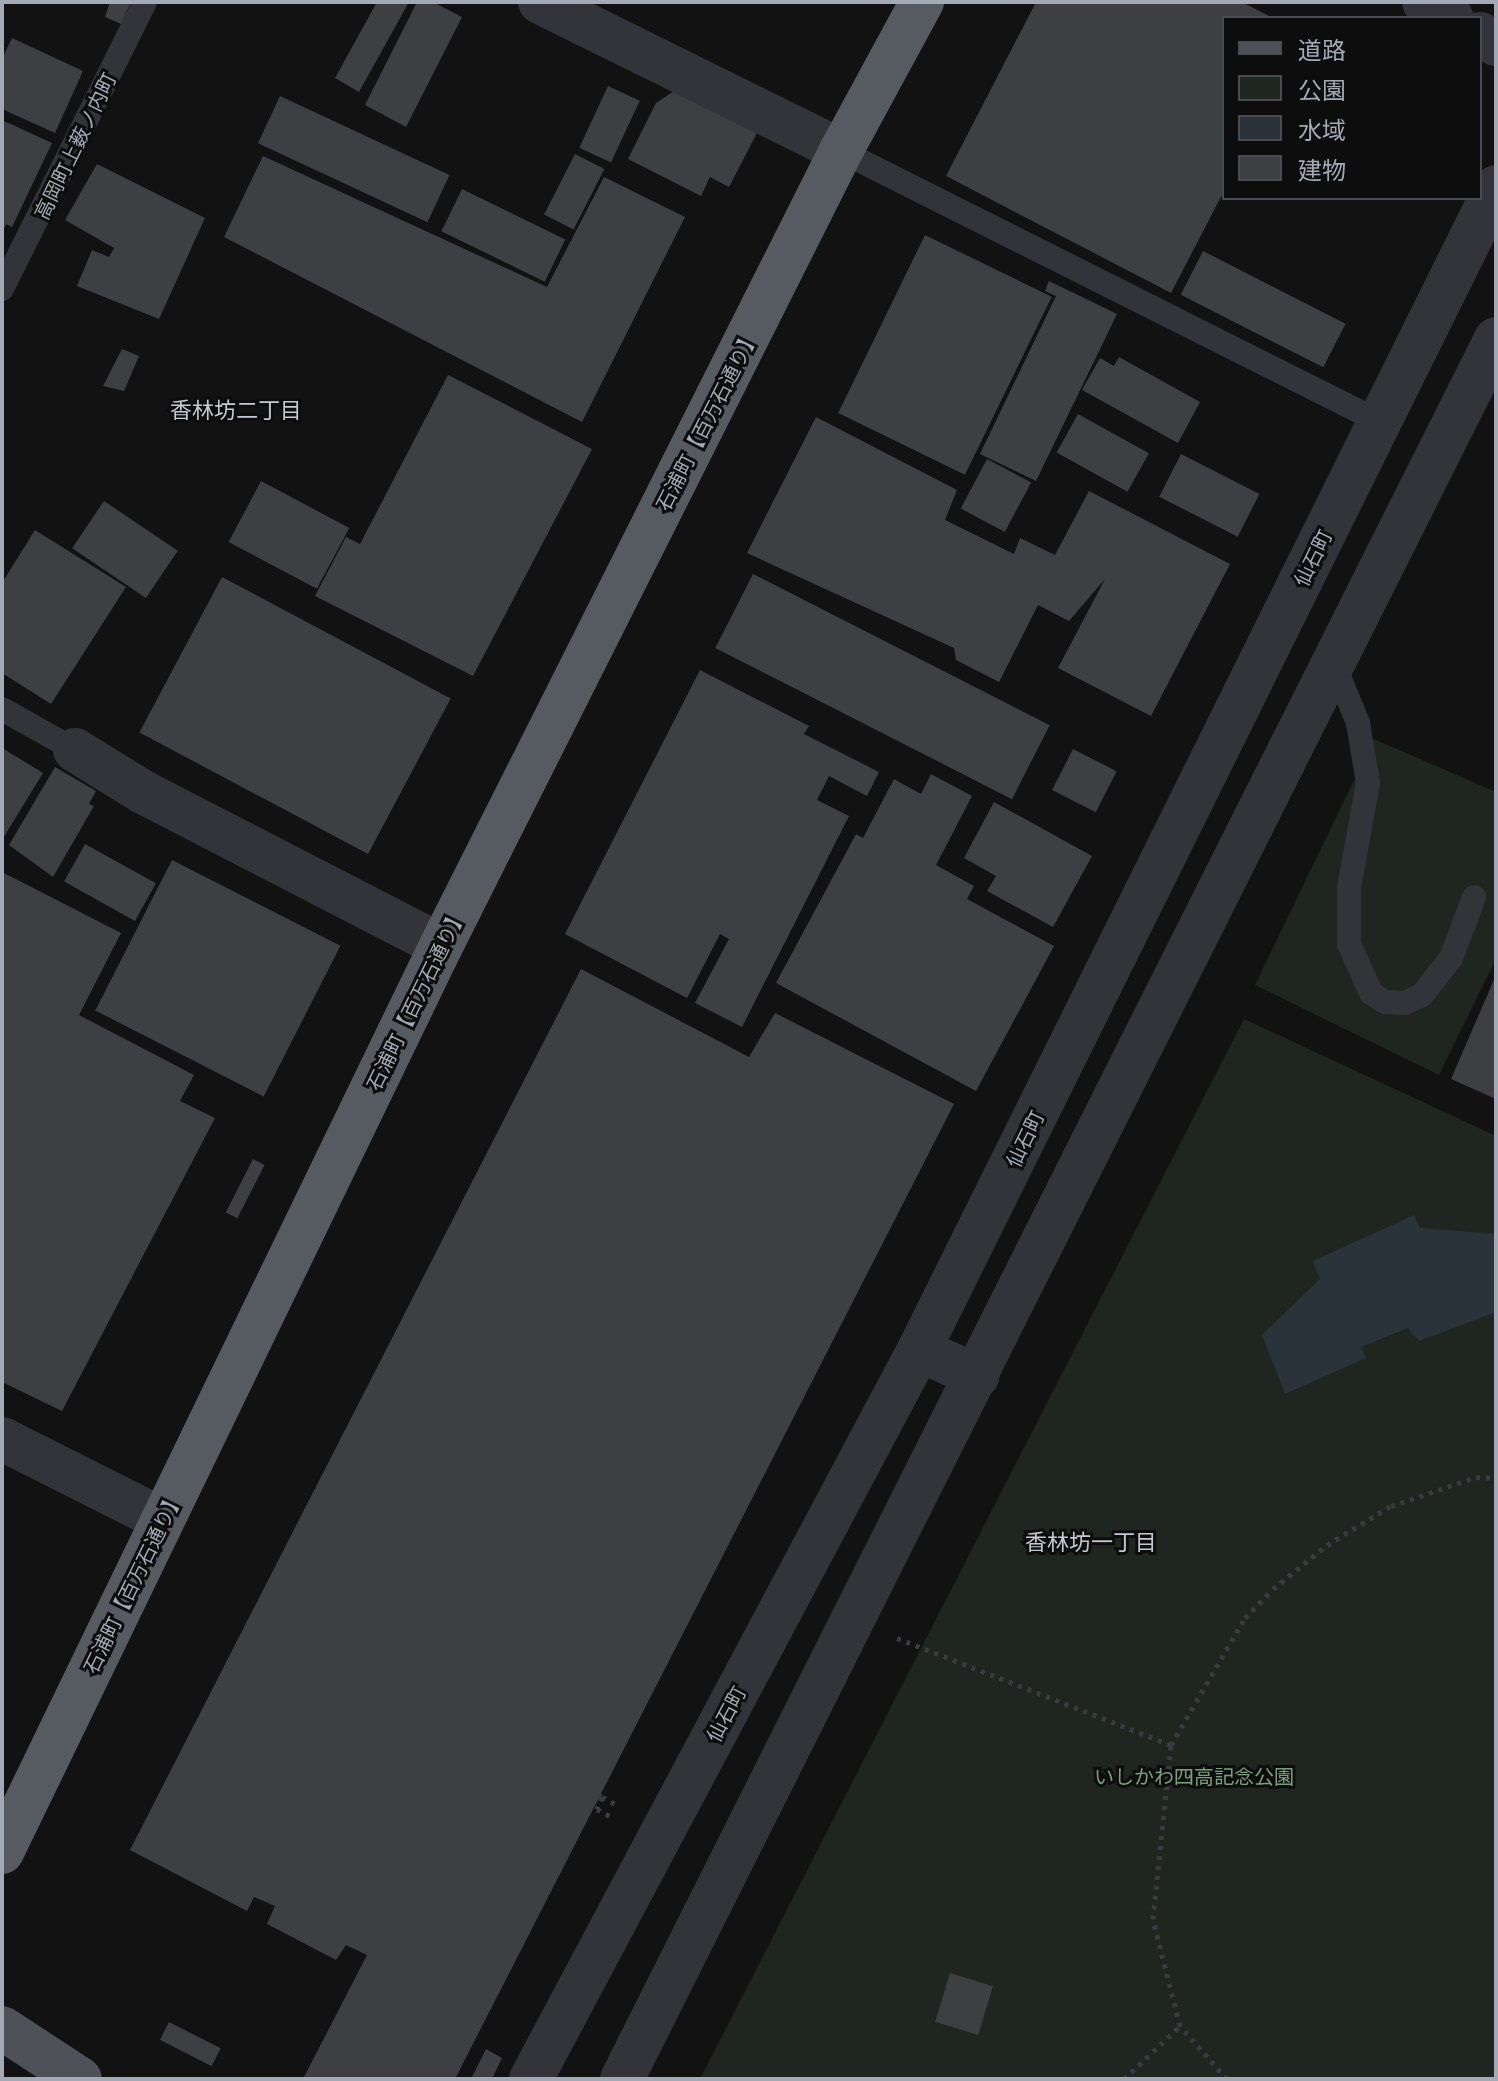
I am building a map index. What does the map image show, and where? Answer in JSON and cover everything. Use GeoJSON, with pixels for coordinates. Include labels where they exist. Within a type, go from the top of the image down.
{"type":"FeatureCollection","features":[{"type":"Feature","properties":{"kind":"highway","name":"石浦町【百万石通り】"},"geometry":{"type":"LineString","coordinates":[[2,1852],[441,946],[841,151],[922,2]]}},
{"type":"Feature","properties":{"kind":"main road"},"geometry":{"type":"LineString","coordinates":[[2,2028],[80,2079]]}},
{"type":"Feature","properties":{"kind":"street"},"geometry":{"type":"LineString","coordinates":[[540,2],[841,151]]}},
{"type":"Feature","properties":{"kind":"street"},"geometry":{"type":"LineString","coordinates":[[1424,2],[1448,16]]}},
{"type":"Feature","properties":{"kind":"street","name":"仙石町"},"geometry":{"type":"LineString","coordinates":[[531,2079],[919,1350],[1496,187]]}},
{"type":"Feature","properties":{"kind":"street"},"geometry":{"type":"LineString","coordinates":[[622,2079],[1496,339]]}},
{"type":"Feature","properties":{"kind":"street"},"geometry":{"type":"LineString","coordinates":[[75,750],[143,792],[441,946]]}},
{"type":"Feature","properties":{"kind":"street"},"geometry":{"type":"LineString","coordinates":[[1214,757],[1271,784]]}},
{"type":"Feature","properties":{"kind":"street"},"geometry":{"type":"LineString","coordinates":[[919,1350],[977,1376]]}},
{"type":"Feature","properties":{"kind":"street"},"geometry":{"type":"LineString","coordinates":[[2,1439],[163,1520]]}},
{"type":"Feature","properties":{"kind":"lane","name":"高岡町上薮ノ内町"},"geometry":{"type":"LineString","coordinates":[[2,289],[145,2]]}},
{"type":"Feature","properties":{"kind":"lane"},"geometry":{"type":"LineString","coordinates":[[841,151],[1380,422]]}},
{"type":"Feature","properties":{"kind":"lane"},"geometry":{"type":"LineString","coordinates":[[1333,662],[1358,723],[1368,783],[1349,888],[1349,944],[1371,993],[1385,1002],[1405,1003],[1422,995],[1451,958],[1474,897]]}},
{"type":"Feature","properties":{"kind":"lane"},"geometry":{"type":"LineString","coordinates":[[2,709],[75,750]]}},
{"type":"Feature","properties":{"kind":"path"},"geometry":{"type":"LineString","coordinates":[[1227,2079],[1180,2026],[1153,1919],[1171,1745],[1245,1618],[1273,1589],[1327,1545],[1391,1506],[1476,1477],[1496,1478]]}},
{"type":"Feature","properties":{"kind":"path"},"geometry":{"type":"LineString","coordinates":[[896,1638],[1171,1745]]}},
{"type":"Feature","properties":{"kind":"path"},"geometry":{"type":"LineString","coordinates":[[617,1821],[597,1809],[600,1796],[624,1808]]}},
{"type":"Feature","properties":{"kind":"path"},"geometry":{"type":"LineString","coordinates":[[1124,2079],[1180,2026]]}},
{"type":"Feature","properties":{"kind":"green space"},"geometry":{"type":"Polygon","coordinates":[[[1374,739],[1496,792],[1496,959],[1439,1075],[1255,985],[1374,739]]]}},
{"type":"Feature","properties":{"kind":"green space","name":"いしかわ四高記念公園"},"geometry":{"type":"Polygon","coordinates":[[[1244,1019],[1496,1136],[1496,2079],[700,2079],[1244,1019]]]}},
{"type":"Feature","properties":{"kind":"water"},"geometry":{"type":"Polygon","coordinates":[[[1414,1215],[1420,1228],[1496,1234],[1496,1312],[1419,1341],[1408,1328],[1361,1347],[1366,1358],[1285,1394],[1262,1335],[1320,1279],[1313,1261],[1414,1215]]]}},
{"type":"Feature","properties":{"kind":"building"},"geometry":{"type":"Polygon","coordinates":[[[110,2],[131,2],[121,24],[105,17],[110,2]]]}},
{"type":"Feature","properties":{"kind":"building"},"geometry":{"type":"Polygon","coordinates":[[[377,2],[409,2],[359,92],[335,78],[377,2]]]}},
{"type":"Feature","properties":{"kind":"building"},"geometry":{"type":"Polygon","coordinates":[[[417,2],[433,2],[462,17],[406,127],[365,105],[417,2]]]}},
{"type":"Feature","properties":{"kind":"building"},"geometry":{"type":"Polygon","coordinates":[[[1036,2],[1242,2],[1269,16],[1222,16],[1222,195],[1171,293],[946,176],[1036,2]]]}},
{"type":"Feature","properties":{"kind":"building"},"geometry":{"type":"Polygon","coordinates":[[[12,38],[83,71],[55,133],[2,109],[2,59],[12,38]]]}},
{"type":"Feature","properties":{"kind":"building"},"geometry":{"type":"Polygon","coordinates":[[[608,86],[640,101],[611,162],[579,148],[608,86]]]}},
{"type":"Feature","properties":{"kind":"building"},"geometry":{"type":"Polygon","coordinates":[[[674,91],[757,133],[729,187],[710,177],[701,196],[628,159],[656,103],[674,91]]]}},
{"type":"Feature","properties":{"kind":"building"},"geometry":{"type":"Polygon","coordinates":[[[280,96],[449,175],[428,222],[258,143],[280,96]]]}},
{"type":"Feature","properties":{"kind":"building"},"geometry":{"type":"Polygon","coordinates":[[[2,120],[52,143],[12,227],[6,224],[2,234],[2,120]]]}},
{"type":"Feature","properties":{"kind":"building"},"geometry":{"type":"Polygon","coordinates":[[[575,154],[604,169],[574,230],[544,215],[575,154]]]}},
{"type":"Feature","properties":{"kind":"building"},"geometry":{"type":"Polygon","coordinates":[[[263,156],[547,287],[604,177],[685,217],[582,422],[224,237],[263,156]]]}},
{"type":"Feature","properties":{"kind":"building"},"geometry":{"type":"Polygon","coordinates":[[[97,164],[205,218],[159,319],[77,286],[92,250],[109,257],[114,248],[65,220],[97,164]]]}},
{"type":"Feature","properties":{"kind":"building"},"geometry":{"type":"Polygon","coordinates":[[[462,189],[565,239],[545,282],[441,231],[462,189]]]}},
{"type":"Feature","properties":{"kind":"building"},"geometry":{"type":"Polygon","coordinates":[[[925,235],[1052,297],[965,475],[838,413],[925,235]]]}},
{"type":"Feature","properties":{"kind":"building"},"geometry":{"type":"Polygon","coordinates":[[[1203,251],[1346,324],[1323,367],[1181,295],[1203,251]]]}},
{"type":"Feature","properties":{"kind":"building"},"geometry":{"type":"Polygon","coordinates":[[[1049,281],[1117,314],[1036,481],[980,454],[1056,296],[1045,291],[1049,281]]]}},
{"type":"Feature","properties":{"kind":"building"},"geometry":{"type":"Polygon","coordinates":[[[122,349],[139,356],[124,391],[103,386],[122,349]]]}},
{"type":"Feature","properties":{"kind":"building"},"geometry":{"type":"Polygon","coordinates":[[[1119,357],[1200,402],[1178,443],[1082,390],[1100,358],[1114,366],[1119,357]]]}},
{"type":"Feature","properties":{"kind":"building"},"geometry":{"type":"Polygon","coordinates":[[[448,375],[592,449],[473,676],[315,596],[346,537],[360,544],[448,375]]]}},
{"type":"Feature","properties":{"kind":"building"},"geometry":{"type":"Polygon","coordinates":[[[1078,414],[1149,453],[1128,492],[1057,452],[1078,414]]]}},
{"type":"Feature","properties":{"kind":"building"},"geometry":{"type":"Polygon","coordinates":[[[816,417],[957,490],[945,520],[1014,554],[1020,538],[1055,555],[1089,491],[1230,564],[1151,716],[1058,668],[1105,579],[1069,621],[1038,605],[999,682],[956,660],[954,648],[747,553],[816,417]]]}},
{"type":"Feature","properties":{"kind":"building"},"geometry":{"type":"Polygon","coordinates":[[[1181,454],[1259,494],[1238,537],[1159,497],[1181,454]]]}},
{"type":"Feature","properties":{"kind":"building"},"geometry":{"type":"Polygon","coordinates":[[[987,459],[1031,482],[1005,532],[961,508],[987,459]]]}},
{"type":"Feature","properties":{"kind":"building"},"geometry":{"type":"Polygon","coordinates":[[[261,481],[349,528],[317,589],[229,542],[261,481]]]}},
{"type":"Feature","properties":{"kind":"building"},"geometry":{"type":"Polygon","coordinates":[[[104,501],[178,551],[146,598],[72,548],[104,501]]]}},
{"type":"Feature","properties":{"kind":"building"},"geometry":{"type":"Polygon","coordinates":[[[35,530],[126,587],[51,704],[2,673],[2,583],[35,530]]]}},
{"type":"Feature","properties":{"kind":"building"},"geometry":{"type":"Polygon","coordinates":[[[753,574],[1050,725],[1012,799],[715,648],[753,574]]]}},
{"type":"Feature","properties":{"kind":"building"},"geometry":{"type":"Polygon","coordinates":[[[222,577],[451,699],[368,854],[139,732],[222,577]]]}},
{"type":"Feature","properties":{"kind":"building"},"geometry":{"type":"Polygon","coordinates":[[[700,670],[809,726],[804,734],[879,772],[867,796],[829,776],[817,800],[849,816],[742,1027],[695,1003],[729,939],[720,934],[687,998],[565,934],[700,670]]]}},
{"type":"Feature","properties":{"kind":"building"},"geometry":{"type":"Polygon","coordinates":[[[2,748],[43,773],[2,840],[2,748]]]}},
{"type":"Feature","properties":{"kind":"building"},"geometry":{"type":"Polygon","coordinates":[[[1073,749],[1117,771],[1096,812],[1052,790],[1073,749]]]}},
{"type":"Feature","properties":{"kind":"building"},"geometry":{"type":"Polygon","coordinates":[[[55,767],[96,791],[89,804],[94,806],[53,877],[9,845],[55,767]]]}},
{"type":"Feature","properties":{"kind":"building"},"geometry":{"type":"Polygon","coordinates":[[[931,774],[972,796],[936,865],[974,886],[967,899],[1054,946],[976,1091],[776,983],[856,834],[863,838],[894,779],[921,794],[931,774]]]}},
{"type":"Feature","properties":{"kind":"building"},"geometry":{"type":"Polygon","coordinates":[[[994,802],[1092,856],[1053,927],[987,891],[996,876],[964,858],[994,802]]]}},
{"type":"Feature","properties":{"kind":"building"},"geometry":{"type":"Polygon","coordinates":[[[85,844],[156,883],[135,921],[64,882],[85,844]]]}},
{"type":"Feature","properties":{"kind":"building"},"geometry":{"type":"Polygon","coordinates":[[[172,860],[340,946],[264,1096],[95,1011],[172,860]]]}},
{"type":"Feature","properties":{"kind":"building"},"geometry":{"type":"Polygon","coordinates":[[[2,872],[121,933],[79,1015],[194,1075],[180,1101],[215,1118],[62,1411],[2,1382],[2,872]]]}},
{"type":"Feature","properties":{"kind":"building"},"geometry":{"type":"Polygon","coordinates":[[[581,969],[749,1057],[775,1013],[954,1104],[455,2079],[303,2079],[367,1955],[346,1945],[336,1960],[267,1924],[275,1906],[254,1897],[247,1911],[130,1850],[581,969]]]}},
{"type":"Feature","properties":{"kind":"building"},"geometry":{"type":"Polygon","coordinates":[[[1496,975],[1496,1099],[1451,1079],[1496,975]]]}},
{"type":"Feature","properties":{"kind":"building"},"geometry":{"type":"Polygon","coordinates":[[[253,1159],[265,1165],[237,1218],[226,1212],[253,1159]]]}},
{"type":"Feature","properties":{"kind":"building"},"geometry":{"type":"Polygon","coordinates":[[[950,1973],[993,1986],[978,2035],[935,2022],[950,1973]]]}},
{"type":"Feature","properties":{"kind":"building"},"geometry":{"type":"Polygon","coordinates":[[[169,2022],[221,2048],[212,2066],[160,2040],[169,2022]]]}},
{"type":"Feature","properties":{"kind":"building"},"geometry":{"type":"Polygon","coordinates":[[[486,2049],[502,2058],[492,2079],[471,2079],[486,2049]]]}},
{"type":"Feature","properties":{"kind":"district","name":"香林坊二丁目"},"geometry":{"type":"Point","coordinates":[236,411]}},
{"type":"Feature","properties":{"kind":"district","name":"香林坊一丁目"},"geometry":{"type":"Point","coordinates":[1091,1543]}}]}
